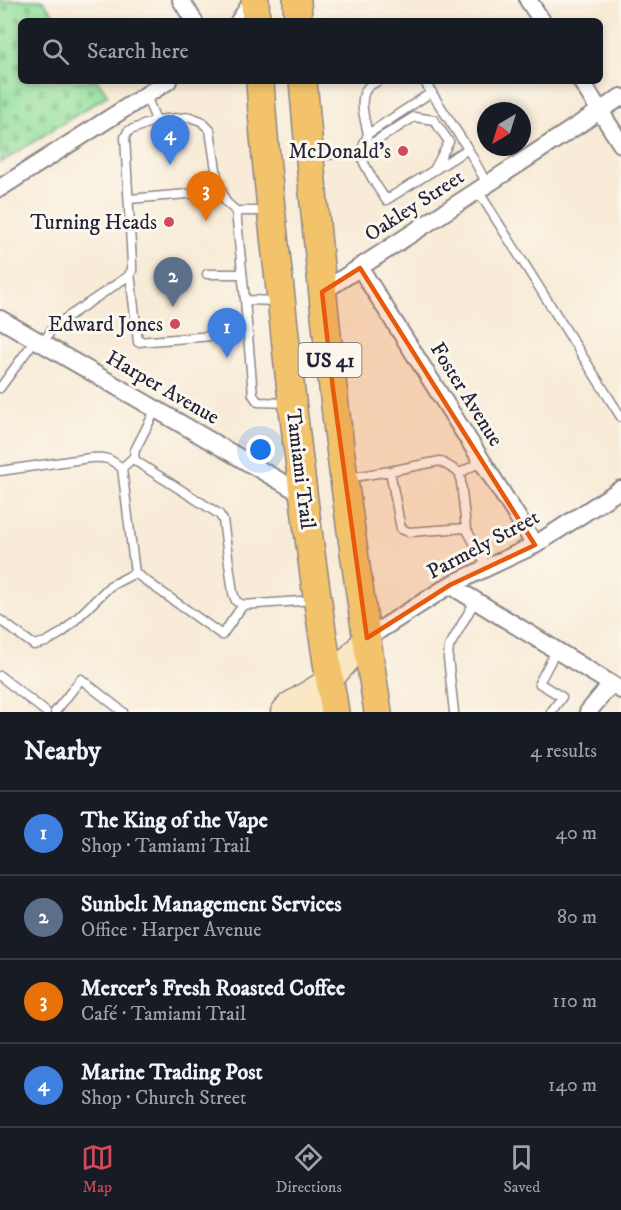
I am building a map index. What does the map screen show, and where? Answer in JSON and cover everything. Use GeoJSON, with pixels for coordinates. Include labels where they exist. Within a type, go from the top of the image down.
{"type":"FeatureCollection","features":[{"type":"Feature","properties":{"kind":"main road"},"geometry":{"type":"LineString","coordinates":[[254,0],[256,18]]}},
{"type":"Feature","properties":{"kind":"main road","name":"Tamiami Trail"},"geometry":{"type":"LineString","coordinates":[[303,84],[322,292],[344,479],[378,712]]}},
{"type":"Feature","properties":{"kind":"main road","name":"Tamiami Trail"},"geometry":{"type":"LineString","coordinates":[[261,93],[292,403],[335,712]]}},
{"type":"Feature","properties":{"kind":"main road"},"geometry":{"type":"LineString","coordinates":[[311,712],[330,680],[367,638]]}},
{"type":"Feature","properties":{"kind":"main road"},"geometry":{"type":"LineString","coordinates":[[283,712],[289,705],[330,680]]}},
{"type":"Feature","properties":{"kind":"street"},"geometry":{"type":"LineString","coordinates":[[181,0],[192,18]]}},
{"type":"Feature","properties":{"kind":"street"},"geometry":{"type":"LineString","coordinates":[[241,18],[254,0]]}},
{"type":"Feature","properties":{"kind":"street"},"geometry":{"type":"LineString","coordinates":[[528,0],[540,18]]}},
{"type":"Feature","properties":{"kind":"street"},"geometry":{"type":"LineString","coordinates":[[0,188],[164,84]]}},
{"type":"Feature","properties":{"kind":"street"},"geometry":{"type":"LineString","coordinates":[[582,84],[621,144]]}},
{"type":"Feature","properties":{"kind":"street","name":"Oakley Street"},"geometry":{"type":"LineString","coordinates":[[322,292],[621,97]]}},
{"type":"Feature","properties":{"kind":"street","name":"Foster Avenue"},"geometry":{"type":"LineString","coordinates":[[360,268],[535,544]]}},
{"type":"Feature","properties":{"kind":"street","name":"Harper Avenue"},"geometry":{"type":"LineString","coordinates":[[0,319],[304,495]]}},
{"type":"Feature","properties":{"kind":"street","name":"Parmely Street"},"geometry":{"type":"LineString","coordinates":[[367,638],[450,585],[535,544],[621,489]]}},
{"type":"Feature","properties":{"kind":"street"},"geometry":{"type":"LineString","coordinates":[[450,585],[616,687],[588,712]]}},
{"type":"Feature","properties":{"kind":"lane"},"geometry":{"type":"LineString","coordinates":[[373,84],[364,94],[363,112],[368,134],[361,152],[364,163],[386,200],[468,149]]}},
{"type":"Feature","properties":{"kind":"lane"},"geometry":{"type":"LineString","coordinates":[[426,84],[468,149],[483,187],[621,417]]}},
{"type":"Feature","properties":{"kind":"lane"},"geometry":{"type":"LineString","coordinates":[[368,134],[432,92]]}},
{"type":"Feature","properties":{"kind":"lane"},"geometry":{"type":"LineString","coordinates":[[146,96],[156,120]]}},
{"type":"Feature","properties":{"kind":"lane"},"geometry":{"type":"LineString","coordinates":[[212,336],[138,342],[130,273],[132,264],[125,137],[128,130],[156,120],[190,117],[201,121],[210,130],[218,183],[226,202],[236,211],[271,211]]}},
{"type":"Feature","properties":{"kind":"lane"},"geometry":{"type":"LineString","coordinates":[[309,156],[361,152],[414,117],[434,120],[449,142],[435,169]]}},
{"type":"Feature","properties":{"kind":"lane"},"geometry":{"type":"LineString","coordinates":[[129,199],[222,191]]}},
{"type":"Feature","properties":{"kind":"lane"},"geometry":{"type":"LineString","coordinates":[[236,211],[253,395],[258,402],[292,403]]}},
{"type":"Feature","properties":{"kind":"lane"},"geometry":{"type":"LineString","coordinates":[[0,388],[57,324],[130,273]]}},
{"type":"Feature","properties":{"kind":"lane"},"geometry":{"type":"LineString","coordinates":[[207,274],[242,274]]}},
{"type":"Feature","properties":{"kind":"lane"},"geometry":{"type":"LineString","coordinates":[[244,300],[281,302]]}},
{"type":"Feature","properties":{"kind":"lane"},"geometry":{"type":"LineString","coordinates":[[122,468],[134,457],[135,450],[156,409]]}},
{"type":"Feature","properties":{"kind":"lane"},"geometry":{"type":"LineString","coordinates":[[134,457],[137,462],[219,514],[223,520],[236,601],[243,605],[319,600]]}},
{"type":"Feature","properties":{"kind":"lane"},"geometry":{"type":"LineString","coordinates":[[0,471],[90,458],[111,459],[122,468],[135,573],[222,635],[243,605]]}},
{"type":"Feature","properties":{"kind":"lane"},"geometry":{"type":"LineString","coordinates":[[344,479],[440,461],[460,473]]}},
{"type":"Feature","properties":{"kind":"lane"},"geometry":{"type":"LineString","coordinates":[[460,473],[482,461]]}},
{"type":"Feature","properties":{"kind":"lane"},"geometry":{"type":"LineString","coordinates":[[390,471],[401,529],[409,532],[466,528]]}},
{"type":"Feature","properties":{"kind":"lane"},"geometry":{"type":"LineString","coordinates":[[460,473],[466,528],[487,567]]}},
{"type":"Feature","properties":{"kind":"lane"},"geometry":{"type":"LineString","coordinates":[[0,620],[34,645],[46,642],[63,632],[110,586],[135,573]]}},
{"type":"Feature","properties":{"kind":"lane"},"geometry":{"type":"LineString","coordinates":[[463,712],[454,710],[448,647],[476,601]]}},
{"type":"Feature","properties":{"kind":"lane"},"geometry":{"type":"LineString","coordinates":[[552,712],[562,697],[539,682],[556,651]]}},
{"type":"Feature","properties":{"kind":"lane"},"geometry":{"type":"LineString","coordinates":[[0,676],[46,712]]}},
{"type":"Feature","properties":{"kind":"lane"},"geometry":{"type":"LineString","coordinates":[[55,712],[81,679],[123,712]]}},
{"type":"Feature","properties":{"kind":"highlighted area"},"geometry":{"type":"Polygon","coordinates":[[[360,268],[535,545],[450,585],[367,638],[333,389],[322,292],[360,268]]]}},
{"type":"Feature","properties":{"kind":"green space"},"geometry":{"type":"Polygon","coordinates":[[[0,0],[43,0],[56,18],[18,18],[18,84],[100,84],[108,95],[0,163],[0,0]]]}},
{"type":"Feature","properties":{"kind":"place","name":"McDonald's"},"geometry":{"type":"Point","coordinates":[403,151]}},
{"type":"Feature","properties":{"kind":"place","name":"Marine Trading Post"},"geometry":{"type":"Point","coordinates":[170,165]}},
{"type":"Feature","properties":{"kind":"place","name":"Mercer's Fresh Roasted Coffee"},"geometry":{"type":"Point","coordinates":[206,221]}},
{"type":"Feature","properties":{"kind":"place","name":"Turning Heads"},"geometry":{"type":"Point","coordinates":[169,222]}},
{"type":"Feature","properties":{"kind":"place","name":"Sunbelt Management Services"},"geometry":{"type":"Point","coordinates":[173,307]}},
{"type":"Feature","properties":{"kind":"place","name":"Edward Jones"},"geometry":{"type":"Point","coordinates":[175,324]}},
{"type":"Feature","properties":{"kind":"place","name":"The King of the Vape"},"geometry":{"type":"Point","coordinates":[227,358]}}]}
